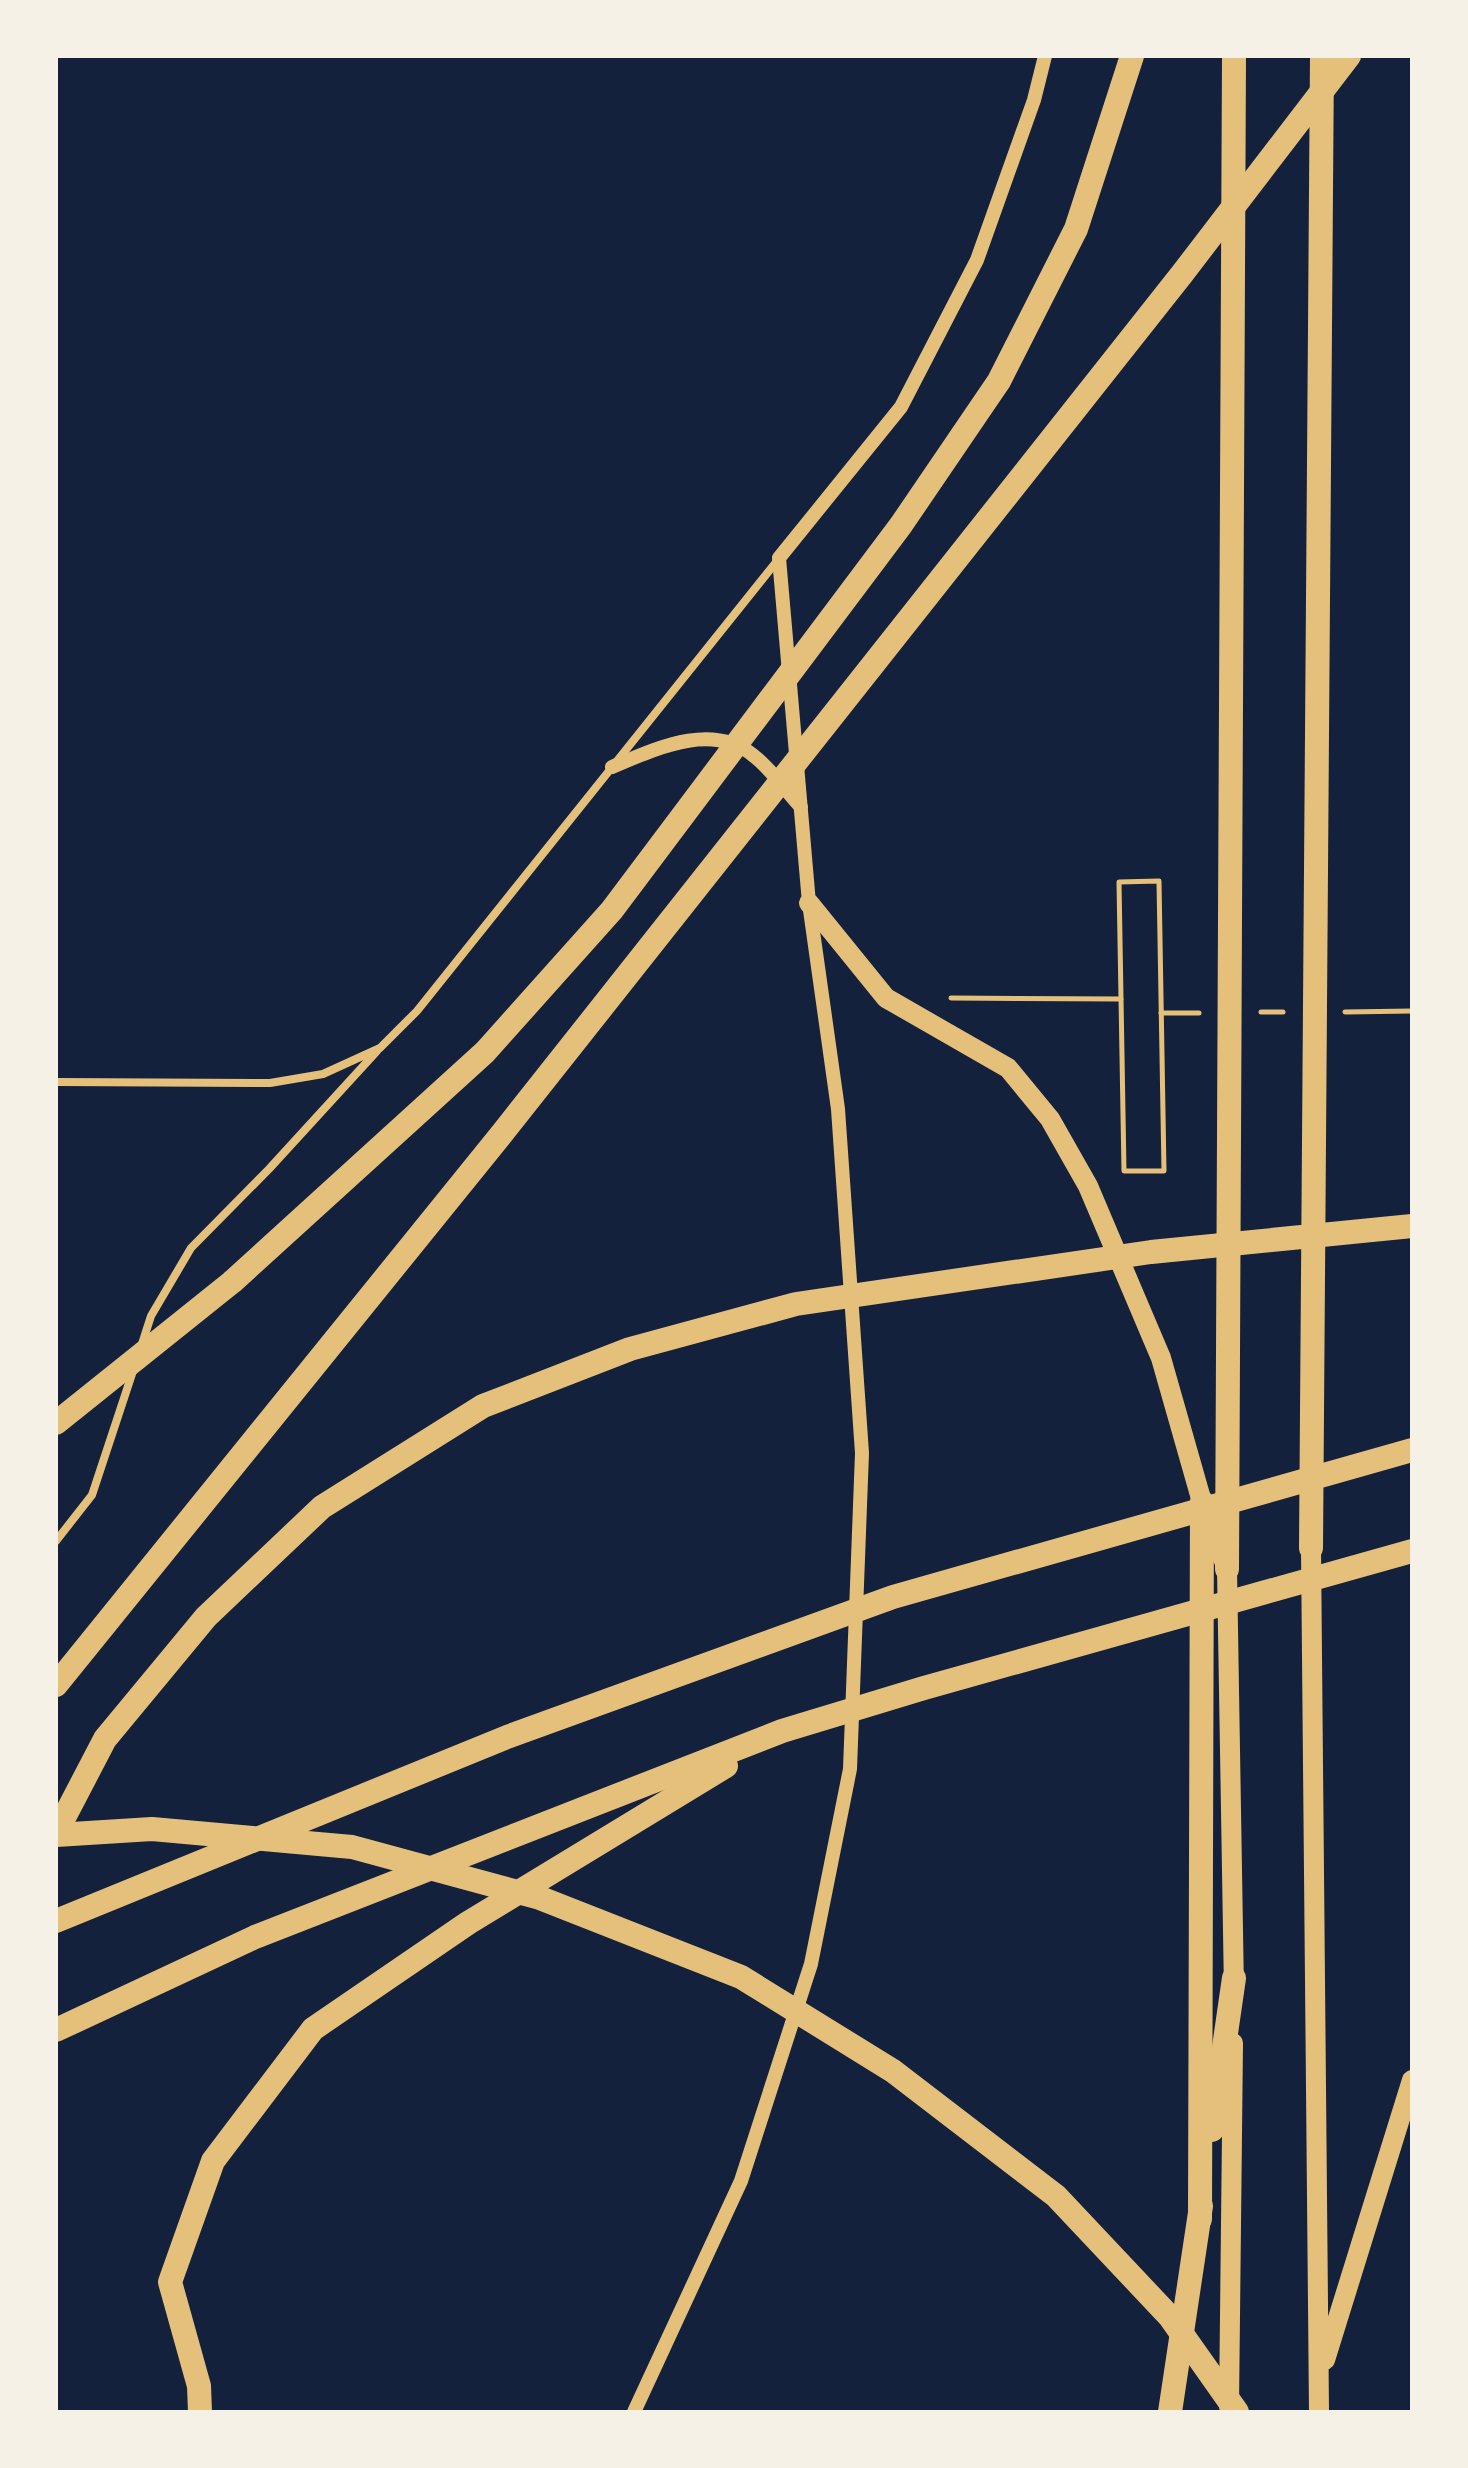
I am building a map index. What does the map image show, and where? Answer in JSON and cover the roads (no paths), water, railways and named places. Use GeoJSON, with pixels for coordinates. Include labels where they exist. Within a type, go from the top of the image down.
{"type":"FeatureCollection","features":[{"type":"Feature","properties":{"kind":"highway"},"geometry":{"type":"LineString","coordinates":[[56,1423],[232,1282],[485,1052],[612,910],[901,525],[999,381],[1076,229],[1132,56]]}},
{"type":"Feature","properties":{"kind":"highway"},"geometry":{"type":"LineString","coordinates":[[1227,1569],[1234,56]]}},
{"type":"Feature","properties":{"kind":"highway"},"geometry":{"type":"LineString","coordinates":[[1311,1548],[1322,56]]}},
{"type":"Feature","properties":{"kind":"highway"},"geometry":{"type":"LineString","coordinates":[[56,1685],[504,1131],[1182,274],[1349,56]]}},
{"type":"Feature","properties":{"kind":"highway"},"geometry":{"type":"LineString","coordinates":[[56,1834],[105,1739],[206,1617],[322,1507],[483,1406],[630,1349],[796,1304],[1151,1252],[1412,1226]]}},
{"type":"Feature","properties":{"kind":"highway"},"geometry":{"type":"LineString","coordinates":[[56,1921],[507,1737],[893,1597],[1412,1450]]}},
{"type":"Feature","properties":{"kind":"highway"},"geometry":{"type":"LineString","coordinates":[[1200,2219],[1202,1502]]}},
{"type":"Feature","properties":{"kind":"highway"},"geometry":{"type":"LineString","coordinates":[[56,2030],[255,1937],[782,1731],[1412,1551]]}},
{"type":"Feature","properties":{"kind":"highway"},"geometry":{"type":"LineString","coordinates":[[200,2412],[199,2386],[170,2282],[213,2161],[313,2029],[468,1923],[782,1731]]}},
{"type":"Feature","properties":{"kind":"highway"},"geometry":{"type":"LineString","coordinates":[[56,1834],[152,1829],[352,1847],[540,1898],[741,1977],[893,2071],[1056,2196],[1170,2317],[1237,2412]]}},
{"type":"Feature","properties":{"kind":"highway"},"geometry":{"type":"LineString","coordinates":[[1170,2412],[1234,1978]]}},
{"type":"Feature","properties":{"kind":"main road"},"geometry":{"type":"LineString","coordinates":[[809,903],[886,998],[1008,1068],[1050,1119],[1088,1186],[1161,1358],[1202,1502],[1227,1569],[1234,1978],[1229,2412]]}},
{"type":"Feature","properties":{"kind":"main road"},"geometry":{"type":"LineString","coordinates":[[1311,1548],[1319,2412]]}},
{"type":"Feature","properties":{"kind":"main road"},"geometry":{"type":"LineString","coordinates":[[1320,2379],[1412,2080]]}},
{"type":"Feature","properties":{"kind":"street"},"geometry":{"type":"LineString","coordinates":[[56,1541],[92,1495],[151,1316],[191,1248],[417,1011],[901,407],[977,260],[1034,100],[1045,56]]}},
{"type":"Feature","properties":{"kind":"street"},"geometry":{"type":"LineString","coordinates":[[634,2412],[741,2181],[811,1964],[850,1769],[862,1453],[838,1109],[809,903],[779,558]]}},
{"type":"Feature","properties":{"kind":"street"},"geometry":{"type":"LineString","coordinates":[[612,767],[686,740],[727,741],[754,755],[801,808]]}},
{"type":"Feature","properties":{"kind":"street"},"geometry":{"type":"LineString","coordinates":[[56,1082],[270,1083],[323,1074],[380,1048]]}}]}
